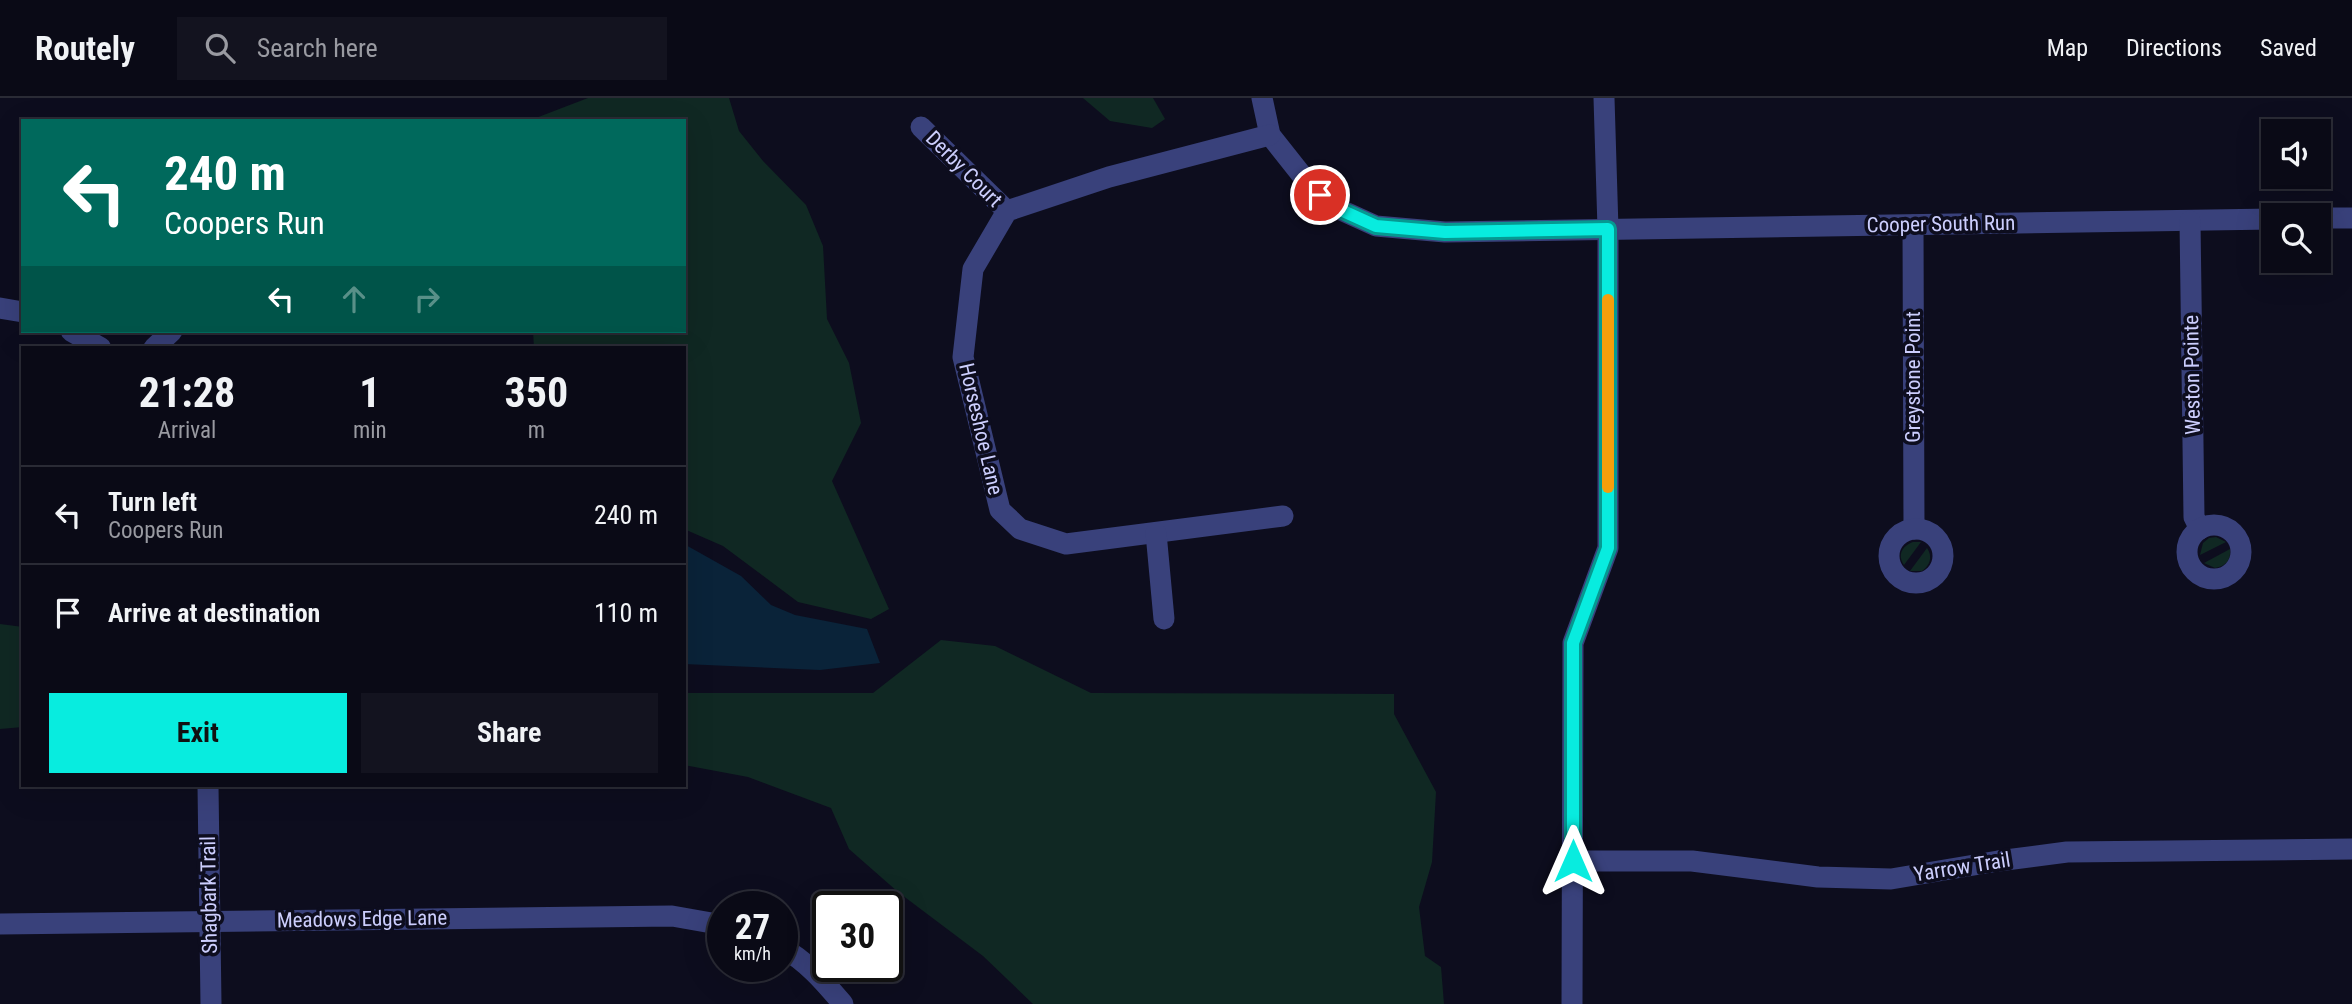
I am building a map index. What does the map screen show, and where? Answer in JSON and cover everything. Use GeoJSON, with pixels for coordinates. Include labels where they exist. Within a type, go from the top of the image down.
{"type":"FeatureCollection","features":[{"type":"Feature","properties":{"kind":"street"},"geometry":{"type":"LineString","coordinates":[[1007,211],[1109,177],[1270,135],[1262,98]]}},
{"type":"Feature","properties":{"kind":"street"},"geometry":{"type":"LineString","coordinates":[[1572,1004],[1573,643],[1608,548],[1608,229],[1604,98]]}},
{"type":"Feature","properties":{"kind":"street","name":"Derby Court"},"geometry":{"type":"LineString","coordinates":[[921,127],[1007,211]]}},
{"type":"Feature","properties":{"kind":"street","name":"Cooper South Run"},"geometry":{"type":"LineString","coordinates":[[1270,135],[1308,183],[1332,206],[1376,226],[1445,232],[2261,219]]}},
{"type":"Feature","properties":{"kind":"street","name":"Horseshoe Lane"},"geometry":{"type":"LineString","coordinates":[[1007,211],[973,269],[963,356],[1000,510],[1020,529],[1066,544],[1283,516]]}},
{"type":"Feature","properties":{"kind":"street"},"geometry":{"type":"LineString","coordinates":[[2331,218],[2352,218]]}},
{"type":"Feature","properties":{"kind":"street","name":"Weston Pointe"},"geometry":{"type":"LineString","coordinates":[[2190,221],[2194,517],[2200,529]]}},
{"type":"Feature","properties":{"kind":"street","name":"Greystone Point"},"geometry":{"type":"LineString","coordinates":[[1913,225],[1914,529]]}},
{"type":"Feature","properties":{"kind":"street"},"geometry":{"type":"LineString","coordinates":[[0,308],[21,312]]}},
{"type":"Feature","properties":{"kind":"street"},"geometry":{"type":"LineString","coordinates":[[75,333],[97,346]]}},
{"type":"Feature","properties":{"kind":"street"},"geometry":{"type":"LineString","coordinates":[[156,346],[170,333]]}},
{"type":"Feature","properties":{"kind":"street"},"geometry":{"type":"LineString","coordinates":[[1156,533],[1164,619]]}},
{"type":"Feature","properties":{"kind":"street","name":"Shagbark Trail"},"geometry":{"type":"LineString","coordinates":[[208,787],[211,1004]]}},
{"type":"Feature","properties":{"kind":"street","name":"Yarrow Trail"},"geometry":{"type":"LineString","coordinates":[[1573,861],[1692,861],[1818,877],[1891,879],[2067,852],[2352,849]]}},
{"type":"Feature","properties":{"kind":"street","name":"Meadows Edge Lane"},"geometry":{"type":"LineString","coordinates":[[0,924],[672,916],[707,922]]}},
{"type":"Feature","properties":{"kind":"street"},"geometry":{"type":"LineString","coordinates":[[798,959],[843,1004]]}},
{"type":"Feature","properties":{"kind":"green space"},"geometry":{"type":"Polygon","coordinates":[[[588,98],[729,98],[739,131],[763,161],[806,205],[823,246],[827,319],[849,363],[861,423],[832,481],[889,609],[871,619],[798,602],[723,546],[686,530],[686,346],[534,346],[533,333],[686,333],[686,119],[533,119],[588,98]]]}},
{"type":"Feature","properties":{"kind":"green space"},"geometry":{"type":"Polygon","coordinates":[[[1083,98],[1153,98],[1165,119],[1152,128],[1110,121],[1083,98]]]}},
{"type":"Feature","properties":{"kind":"green space"},"geometry":{"type":"Polygon","coordinates":[[[2216,537],[2226,542],[2200,555],[2203,543],[2216,537]]]}},
{"type":"Feature","properties":{"kind":"green space"},"geometry":{"type":"Polygon","coordinates":[[[1913,542],[1921,542],[1904,565],[1902,551],[1913,542]]]}},
{"type":"Feature","properties":{"kind":"green space"},"geometry":{"type":"Polygon","coordinates":[[[1927,548],[1930,561],[1927,566],[1922,571],[1910,571],[1927,548]]]}},
{"type":"Feature","properties":{"kind":"green space"},"geometry":{"type":"Polygon","coordinates":[[[2230,549],[2229,559],[2222,566],[2215,568],[2204,563],[2230,549]]]}},
{"type":"Feature","properties":{"kind":"green space"},"geometry":{"type":"Polygon","coordinates":[[[0,624],[21,627],[21,727],[0,729],[0,624]]]}},
{"type":"Feature","properties":{"kind":"green space"},"geometry":{"type":"Polygon","coordinates":[[[941,640],[995,646],[1091,693],[1394,694],[1394,714],[1436,792],[1432,862],[1419,907],[1425,956],[1441,967],[1444,1004],[1033,1004],[983,956],[903,896],[903,891],[897,891],[849,849],[831,808],[748,777],[686,765],[686,693],[873,693],[941,640]]]}},
{"type":"Feature","properties":{"kind":"water"},"geometry":{"type":"Polygon","coordinates":[[[686,545],[741,576],[771,605],[795,615],[867,629],[880,663],[820,670],[686,664],[686,545]]]}},
{"type":"Feature","properties":{"kind":"slow traffic"},"geometry":{"type":"LineString","coordinates":[[1608,300],[1608,487]]}},
{"type":"Feature","properties":{"kind":"route"},"geometry":{"type":"LineString","coordinates":[[1320,195],[1332,206],[1376,226],[1445,232],[1608,229],[1608,548],[1573,643],[1573,861]]}}]}
